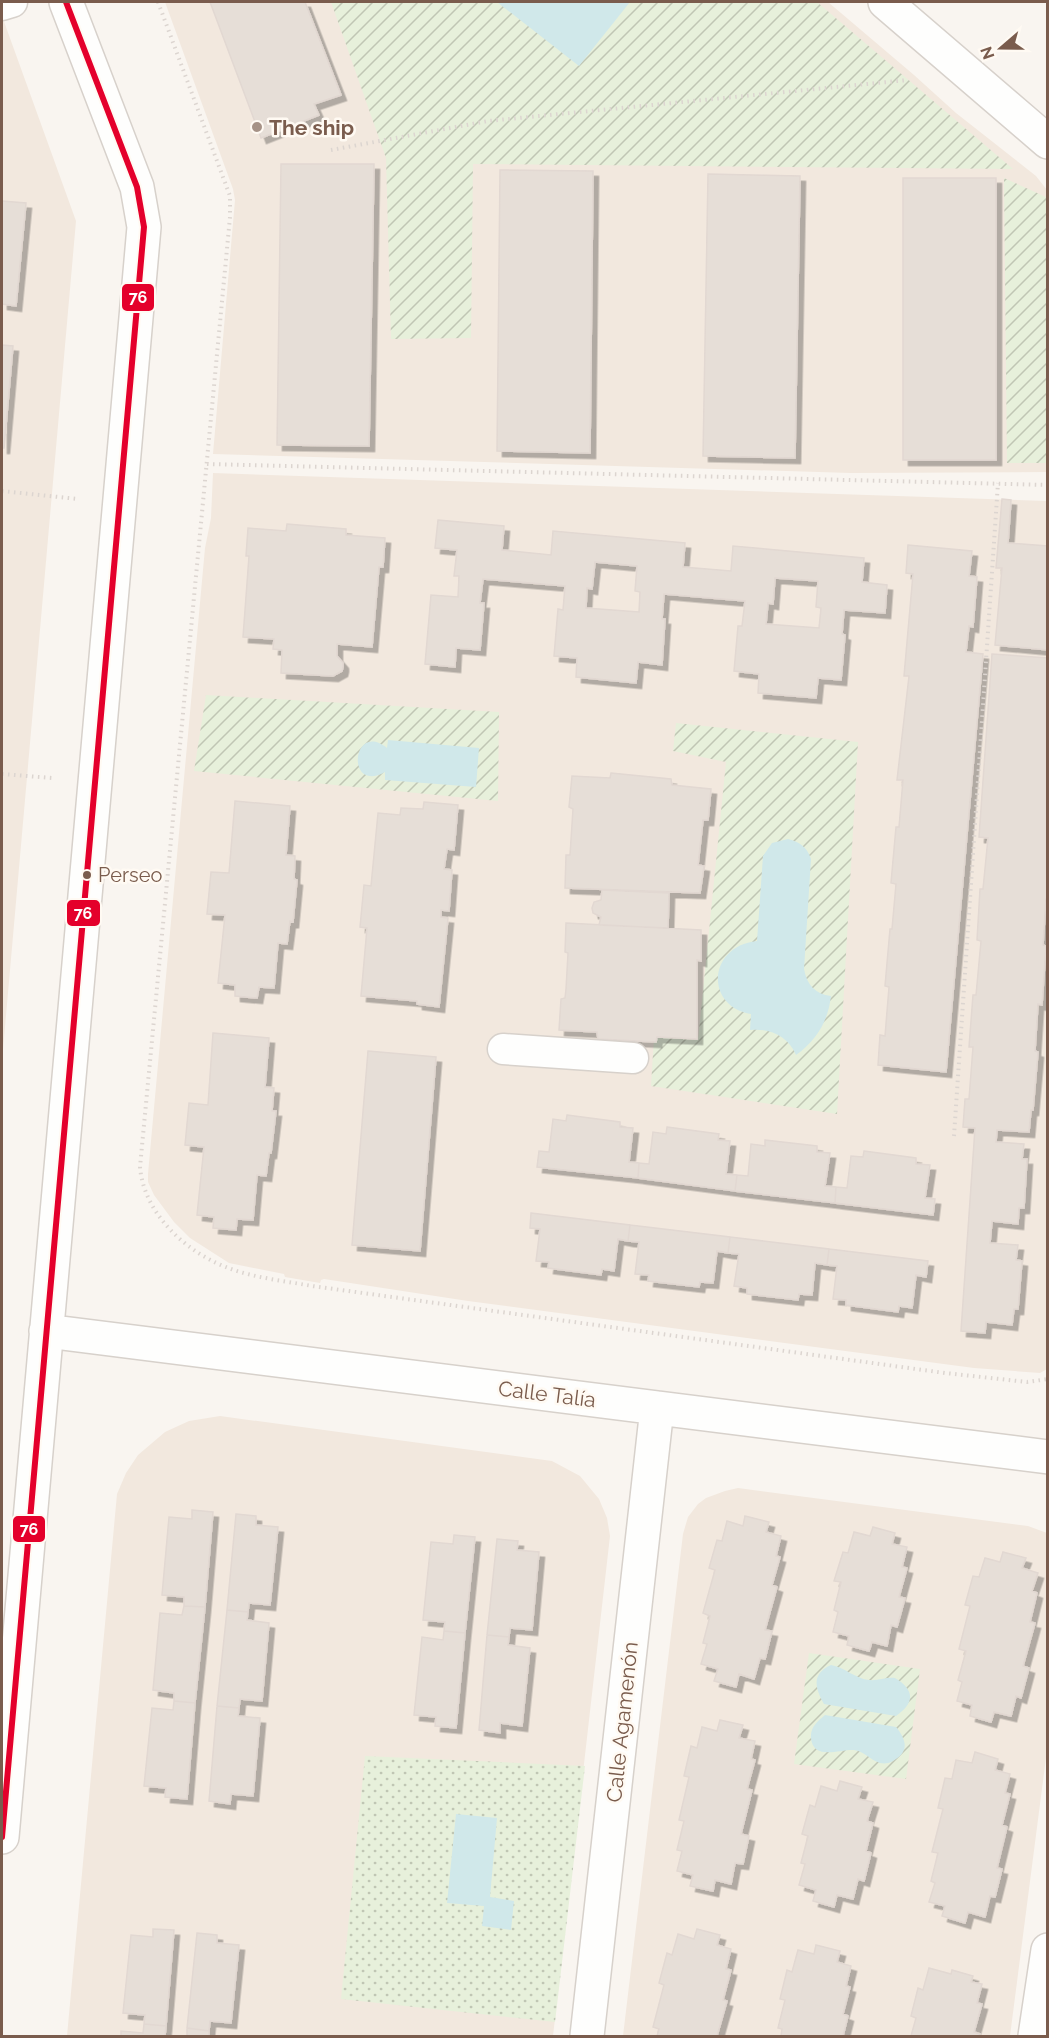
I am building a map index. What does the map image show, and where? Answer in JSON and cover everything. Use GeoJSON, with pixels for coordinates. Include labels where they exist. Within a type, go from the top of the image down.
{"type":"FeatureCollection","features":[{"type":"Feature","properties":{"kind":"street"},"geometry":{"type":"LineString","coordinates":[[2,1837],[5,1750],[46,1331],[144,227],[137,187],[66,2]]}},
{"type":"Feature","properties":{"kind":"street"},"geometry":{"type":"LineString","coordinates":[[885,2],[1047,142]]}},
{"type":"Feature","properties":{"kind":"street","name":"Calle Talía"},"geometry":{"type":"LineString","coordinates":[[46,1331],[1047,1457]]}},
{"type":"Feature","properties":{"kind":"street","name":"Calle Agamenón"},"geometry":{"type":"LineString","coordinates":[[587,2037],[657,1408]]}},
{"type":"Feature","properties":{"kind":"street"},"geometry":{"type":"LineString","coordinates":[[1035,2037],[1047,1950]]}},
{"type":"Feature","properties":{"kind":"lane"},"geometry":{"type":"LineString","coordinates":[[2,5],[12,2]]}},
{"type":"Feature","properties":{"kind":"lane"},"geometry":{"type":"LineString","coordinates":[[503,1048],[633,1058]]}},
{"type":"Feature","properties":{"kind":"path"},"geometry":{"type":"LineString","coordinates":[[158,2],[230,196],[230,217],[140,1167],[145,1194],[159,1216],[176,1236],[197,1252],[231,1269],[312,1286],[945,1373],[1027,1382],[1047,1379]]}},
{"type":"Feature","properties":{"kind":"path"},"geometry":{"type":"LineString","coordinates":[[332,150],[488,121],[918,79]]}},
{"type":"Feature","properties":{"kind":"path"},"geometry":{"type":"LineString","coordinates":[[207,464],[1047,484]]}},
{"type":"Feature","properties":{"kind":"path"},"geometry":{"type":"LineString","coordinates":[[954,1136],[998,483]]}},
{"type":"Feature","properties":{"kind":"path"},"geometry":{"type":"LineString","coordinates":[[2,491],[119,504]]}},
{"type":"Feature","properties":{"kind":"path"},"geometry":{"type":"LineString","coordinates":[[2,774],[95,782]]}},
{"type":"Feature","properties":{"kind":"shaded area"},"geometry":{"type":"Polygon","coordinates":[[[165,2],[828,2],[956,113],[1036,176],[1047,190],[1047,472],[851,473],[213,454],[235,200],[165,2]]]}},
{"type":"Feature","properties":{"kind":"shaded area"},"geometry":{"type":"Polygon","coordinates":[[[2,16],[76,221],[2,1061],[2,16]]]}},
{"type":"Feature","properties":{"kind":"shaded area"},"geometry":{"type":"Polygon","coordinates":[[[213,473],[1047,501],[1047,1369],[1040,1373],[974,1368],[468,1301],[324,1279],[320,1283],[229,1263],[190,1238],[174,1222],[154,1195],[148,1182],[148,1174],[205,548],[211,518],[213,473]]]}},
{"type":"Feature","properties":{"kind":"shaded area"},"geometry":{"type":"Polygon","coordinates":[[[220,1416],[552,1461],[580,1476],[599,1499],[607,1518],[610,1536],[553,2036],[67,2036],[117,1494],[126,1473],[138,1455],[165,1432],[189,1421],[220,1416]]]}},
{"type":"Feature","properties":{"kind":"shaded area"},"geometry":{"type":"Polygon","coordinates":[[[738,1488],[1028,1526],[1047,1533],[1047,1750],[1010,2036],[623,2036],[683,1534],[688,1517],[698,1504],[706,1498],[738,1488]]]}},
{"type":"Feature","properties":{"kind":"green space"},"geometry":{"type":"Polygon","coordinates":[[[331,2],[817,2],[1013,169],[473,164],[471,338],[391,339],[386,158],[331,2]]]}},
{"type":"Feature","properties":{"kind":"green space"},"geometry":{"type":"Polygon","coordinates":[[[1004,178],[1046,197],[1047,202],[1047,463],[1007,463],[1004,178]]]}},
{"type":"Feature","properties":{"kind":"green space"},"geometry":{"type":"Polygon","coordinates":[[[206,695],[499,712],[498,801],[194,771],[206,695]]]}},
{"type":"Feature","properties":{"kind":"green space"},"geometry":{"type":"Polygon","coordinates":[[[676,723],[858,742],[837,1114],[651,1086],[654,1037],[698,1040],[726,762],[673,751],[676,723]]]}},
{"type":"Feature","properties":{"kind":"green space"},"geometry":{"type":"Polygon","coordinates":[[[809,1653],[920,1669],[906,1779],[794,1764],[809,1653]]]}},
{"type":"Feature","properties":{"kind":"green space"},"geometry":{"type":"Polygon","coordinates":[[[365,1756],[585,1766],[555,2022],[341,1999],[365,1756]]]}},
{"type":"Feature","properties":{"kind":"water"},"geometry":{"type":"Polygon","coordinates":[[[497,2],[630,2],[579,66],[497,2]]]}},
{"type":"Feature","properties":{"kind":"water"},"geometry":{"type":"Polygon","coordinates":[[[388,740],[479,748],[476,787],[385,780],[385,772],[372,776],[364,774],[359,767],[360,749],[366,743],[375,742],[387,748],[388,740]]]}},
{"type":"Feature","properties":{"kind":"water"},"geometry":{"type":"Polygon","coordinates":[[[788,839],[802,846],[811,859],[805,975],[816,991],[831,996],[824,1022],[816,1036],[796,1055],[793,1048],[783,1038],[764,1030],[750,1030],[751,1014],[736,1009],[725,1000],[719,989],[718,976],[721,964],[729,953],[741,945],[757,941],[763,856],[772,843],[788,839]]]}},
{"type":"Feature","properties":{"kind":"water"},"geometry":{"type":"Polygon","coordinates":[[[831,1665],[864,1679],[895,1678],[909,1692],[907,1706],[896,1716],[824,1704],[818,1692],[817,1682],[820,1673],[831,1665]]]}},
{"type":"Feature","properties":{"kind":"water"},"geometry":{"type":"Polygon","coordinates":[[[825,1715],[896,1727],[904,1742],[903,1752],[893,1761],[882,1763],[854,1750],[822,1752],[813,1745],[811,1738],[815,1725],[825,1715]]]}},
{"type":"Feature","properties":{"kind":"water"},"geometry":{"type":"Polygon","coordinates":[[[456,1814],[497,1818],[490,1897],[514,1901],[511,1930],[482,1926],[484,1906],[447,1903],[456,1814]]]}},
{"type":"Feature","properties":{"kind":"building"},"geometry":{"type":"Polygon","coordinates":[[[210,2],[305,2],[341,95],[314,104],[319,115],[261,138],[210,2]]]}},
{"type":"Feature","properties":{"kind":"building"},"geometry":{"type":"Polygon","coordinates":[[[281,164],[374,164],[369,446],[277,445],[281,164]]]}},
{"type":"Feature","properties":{"kind":"building"},"geometry":{"type":"Polygon","coordinates":[[[500,170],[593,171],[590,453],[497,451],[500,170]]]}},
{"type":"Feature","properties":{"kind":"building"},"geometry":{"type":"Polygon","coordinates":[[[708,174],[800,176],[795,458],[703,456],[708,174]]]}},
{"type":"Feature","properties":{"kind":"building"},"geometry":{"type":"Polygon","coordinates":[[[903,178],[996,178],[996,460],[903,460],[903,178]]]}},
{"type":"Feature","properties":{"kind":"building"},"geometry":{"type":"Polygon","coordinates":[[[2,201],[26,203],[16,306],[2,304],[2,201]]]}},
{"type":"Feature","properties":{"kind":"building"},"geometry":{"type":"Polygon","coordinates":[[[2,345],[13,346],[4,448],[2,448],[2,345]]]}},
{"type":"Feature","properties":{"kind":"building"},"geometry":{"type":"Polygon","coordinates":[[[1002,499],[1011,500],[1008,543],[1048,546],[1048,650],[995,645],[1002,568],[996,568],[1002,499]]]}},
{"type":"Feature","properties":{"kind":"building"},"geometry":{"type":"Polygon","coordinates":[[[438,520],[504,526],[502,550],[551,555],[553,531],[685,543],[683,567],[731,571],[733,546],[864,558],[862,582],[887,585],[885,613],[844,610],[842,634],[845,635],[841,680],[818,678],[816,698],[758,693],[759,674],[734,671],[738,626],[742,626],[745,601],[664,594],[662,665],[638,662],[636,683],[576,677],[577,658],[554,656],[558,609],[563,610],[565,586],[483,579],[480,603],[484,603],[480,650],[456,648],[455,667],[425,664],[431,595],[458,597],[459,576],[454,576],[457,550],[435,548],[438,520]],[[595,562],[592,589],[587,588],[586,608],[639,612],[640,592],[635,591],[637,566],[595,562]],[[775,578],[773,604],[768,603],[766,624],[819,628],[821,608],[816,607],[818,581],[775,578]]]}},
{"type":"Feature","properties":{"kind":"building"},"geometry":{"type":"Polygon","coordinates":[[[287,524],[346,529],[346,535],[385,538],[383,567],[379,567],[372,647],[337,644],[337,656],[343,663],[343,667],[342,671],[333,676],[281,673],[282,650],[273,649],[274,639],[243,637],[249,556],[246,556],[248,528],[286,531],[287,524]]]}},
{"type":"Feature","properties":{"kind":"building"},"geometry":{"type":"Polygon","coordinates":[[[908,545],[972,551],[969,576],[977,577],[973,627],[969,626],[966,652],[983,654],[946,1072],[878,1065],[880,1035],[885,1036],[889,987],[885,986],[896,884],[891,883],[903,780],[897,780],[909,676],[904,676],[913,574],[906,573],[908,545]]]}},
{"type":"Feature","properties":{"kind":"building"},"geometry":{"type":"Polygon","coordinates":[[[992,654],[1048,658],[1048,899],[1046,899],[1043,945],[1046,946],[1042,1005],[1038,1004],[1035,1051],[1038,1052],[1029,1132],[997,1130],[996,1142],[1024,1144],[1022,1159],[1027,1159],[1024,1208],[1019,1208],[1018,1224],[992,1221],[990,1243],[1018,1245],[1016,1260],[1022,1261],[1018,1309],[1014,1309],[1012,1325],[986,1322],[985,1333],[961,1331],[975,1128],[963,1127],[965,1099],[969,1099],[973,1047],[969,1047],[973,995],[976,995],[981,941],[977,940],[980,889],[983,889],[988,838],[979,837],[992,654]]]}},
{"type":"Feature","properties":{"kind":"building"},"geometry":{"type":"Polygon","coordinates":[[[611,773],[671,779],[672,785],[711,789],[708,820],[703,820],[698,865],[704,866],[700,893],[565,888],[566,855],[570,855],[573,809],[569,807],[572,776],[610,778],[611,773]]]}},
{"type":"Feature","properties":{"kind":"building"},"geometry":{"type":"Polygon","coordinates":[[[235,801],[290,806],[286,855],[295,856],[294,879],[297,880],[293,922],[290,921],[287,944],[278,943],[274,988],[259,987],[257,998],[235,996],[235,985],[218,983],[225,915],[207,914],[211,872],[229,873],[235,801]]]}},
{"type":"Feature","properties":{"kind":"building"},"geometry":{"type":"Polygon","coordinates":[[[424,802],[458,805],[454,850],[447,849],[444,869],[452,870],[449,911],[441,910],[441,917],[448,918],[439,1007],[417,1004],[417,1001],[361,996],[367,928],[360,927],[364,885],[371,886],[378,813],[400,815],[401,808],[423,809],[424,802]]]}},
{"type":"Feature","properties":{"kind":"building"},"geometry":{"type":"Polygon","coordinates":[[[602,890],[669,893],[668,928],[599,925],[601,917],[593,913],[592,908],[594,902],[601,900],[602,890]]]}},
{"type":"Feature","properties":{"kind":"building"},"geometry":{"type":"Polygon","coordinates":[[[566,923],[701,930],[701,961],[697,960],[697,1039],[657,1037],[656,1042],[598,1039],[597,1032],[559,1030],[561,999],[565,998],[566,989],[568,953],[565,952],[566,923]]]}},
{"type":"Feature","properties":{"kind":"building"},"geometry":{"type":"Polygon","coordinates":[[[213,1033],[269,1038],[265,1087],[274,1088],[272,1111],[276,1111],[271,1153],[269,1153],[266,1176],[257,1175],[253,1220],[237,1219],[236,1230],[213,1228],[214,1217],[197,1215],[204,1147],[185,1145],[189,1103],[208,1105],[213,1033]]]}},
{"type":"Feature","properties":{"kind":"building"},"geometry":{"type":"Polygon","coordinates":[[[368,1051],[436,1057],[420,1251],[352,1245],[368,1051]]]}},
{"type":"Feature","properties":{"kind":"building"},"geometry":{"type":"Polygon","coordinates":[[[567,1115],[620,1122],[620,1127],[633,1128],[629,1162],[639,1163],[638,1178],[537,1167],[539,1151],[549,1152],[553,1119],[566,1121],[567,1115]]]}},
{"type":"Feature","properties":{"kind":"building"},"geometry":{"type":"Polygon","coordinates":[[[667,1127],[719,1134],[718,1140],[730,1141],[726,1174],[737,1175],[735,1191],[638,1178],[639,1163],[649,1164],[653,1132],[666,1134],[667,1127]]]}},
{"type":"Feature","properties":{"kind":"building"},"geometry":{"type":"Polygon","coordinates":[[[765,1140],[817,1146],[817,1152],[830,1153],[825,1186],[836,1187],[835,1203],[735,1191],[737,1175],[748,1176],[751,1144],[765,1146],[765,1140]]]}},
{"type":"Feature","properties":{"kind":"building"},"geometry":{"type":"Polygon","coordinates":[[[864,1151],[916,1158],[916,1164],[930,1165],[925,1198],[935,1199],[933,1215],[835,1203],[836,1187],[847,1188],[851,1156],[863,1157],[864,1151]]]}},
{"type":"Feature","properties":{"kind":"building"},"geometry":{"type":"Polygon","coordinates":[[[531,1213],[630,1225],[628,1241],[618,1239],[614,1271],[602,1269],[601,1275],[548,1268],[549,1262],[536,1261],[540,1229],[530,1228],[531,1213]]]}},
{"type":"Feature","properties":{"kind":"building"},"geometry":{"type":"Polygon","coordinates":[[[630,1225],[730,1237],[728,1253],[717,1251],[713,1283],[700,1282],[699,1287],[648,1281],[649,1275],[635,1274],[639,1242],[628,1241],[630,1225]]]}},
{"type":"Feature","properties":{"kind":"building"},"geometry":{"type":"Polygon","coordinates":[[[730,1237],[829,1249],[827,1265],[815,1263],[812,1295],[799,1294],[798,1300],[747,1294],[747,1288],[734,1286],[739,1254],[728,1253],[730,1237]]]}},
{"type":"Feature","properties":{"kind":"building"},"geometry":{"type":"Polygon","coordinates":[[[829,1249],[928,1261],[926,1277],[916,1275],[912,1308],[899,1306],[898,1312],[846,1305],[846,1300],[833,1299],[837,1266],[827,1265],[829,1249]]]}},
{"type":"Feature","properties":{"kind":"building"},"geometry":{"type":"Polygon","coordinates":[[[192,1510],[213,1512],[205,1607],[184,1606],[184,1597],[162,1595],[169,1517],[192,1519],[192,1510]]]}},
{"type":"Feature","properties":{"kind":"building"},"geometry":{"type":"Polygon","coordinates":[[[236,1514],[256,1516],[256,1525],[278,1527],[270,1605],[249,1603],[248,1612],[227,1610],[236,1514]]]}},
{"type":"Feature","properties":{"kind":"building"},"geometry":{"type":"Polygon","coordinates":[[[745,1516],[769,1522],[766,1532],[781,1536],[776,1556],[780,1557],[772,1585],[777,1587],[765,1630],[772,1631],[765,1659],[760,1658],[754,1679],[739,1674],[736,1687],[714,1681],[718,1669],[701,1664],[707,1644],[703,1643],[710,1616],[703,1613],[715,1570],[709,1568],[717,1540],[722,1541],[727,1521],[743,1526],[745,1516]]]}},
{"type":"Feature","properties":{"kind":"building"},"geometry":{"type":"Polygon","coordinates":[[[873,1527],[895,1533],[892,1544],[907,1547],[902,1567],[907,1568],[899,1597],[905,1598],[897,1627],[891,1625],[887,1646],[872,1642],[869,1651],[847,1645],[849,1636],[833,1632],[838,1612],[834,1610],[841,1582],[834,1581],[843,1552],[848,1553],[854,1532],[870,1536],[873,1527]]]}},
{"type":"Feature","properties":{"kind":"building"},"geometry":{"type":"Polygon","coordinates":[[[454,1535],[475,1537],[465,1633],[444,1631],[445,1622],[423,1620],[431,1542],[453,1544],[454,1535]]]}},
{"type":"Feature","properties":{"kind":"building"},"geometry":{"type":"Polygon","coordinates":[[[497,1539],[518,1541],[517,1550],[539,1552],[532,1630],[510,1628],[509,1637],[487,1635],[497,1539]]]}},
{"type":"Feature","properties":{"kind":"building"},"geometry":{"type":"Polygon","coordinates":[[[1003,1552],[1026,1558],[1022,1568],[1038,1573],[1032,1591],[1037,1593],[1030,1622],[1035,1623],[1023,1666],[1029,1668],[1021,1698],[1016,1696],[1011,1716],[994,1712],[991,1722],[970,1716],[972,1705],[957,1701],[962,1682],[958,1680],[966,1651],[959,1649],[970,1606],[965,1605],[973,1576],[979,1577],[985,1558],[1000,1562],[1003,1552]]]}},
{"type":"Feature","properties":{"kind":"building"},"geometry":{"type":"Polygon","coordinates":[[[184,1606],[205,1607],[195,1703],[174,1701],[174,1693],[153,1690],[160,1613],[182,1615],[184,1606]]]}},
{"type":"Feature","properties":{"kind":"building"},"geometry":{"type":"Polygon","coordinates":[[[227,1610],[248,1612],[247,1620],[269,1623],[262,1701],[240,1699],[239,1708],[217,1706],[227,1610]]]}},
{"type":"Feature","properties":{"kind":"building"},"geometry":{"type":"Polygon","coordinates":[[[444,1631],[465,1633],[456,1728],[435,1726],[436,1717],[414,1715],[422,1637],[443,1640],[444,1631]]]}},
{"type":"Feature","properties":{"kind":"building"},"geometry":{"type":"Polygon","coordinates":[[[487,1635],[509,1637],[508,1645],[530,1648],[522,1726],[500,1723],[500,1733],[479,1730],[487,1635]]]}},
{"type":"Feature","properties":{"kind":"building"},"geometry":{"type":"Polygon","coordinates":[[[174,1701],[195,1703],[187,1799],[165,1797],[166,1788],[144,1786],[152,1708],[173,1710],[174,1701]]]}},
{"type":"Feature","properties":{"kind":"building"},"geometry":{"type":"Polygon","coordinates":[[[217,1706],[239,1708],[238,1716],[260,1718],[253,1796],[231,1794],[230,1804],[209,1801],[217,1706]]]}},
{"type":"Feature","properties":{"kind":"building"},"geometry":{"type":"Polygon","coordinates":[[[720,1720],[743,1725],[739,1738],[755,1741],[751,1759],[755,1760],[747,1789],[752,1790],[741,1834],[749,1836],[743,1864],[735,1863],[731,1884],[715,1880],[713,1891],[690,1886],[693,1875],[677,1871],[682,1851],[677,1850],[684,1821],[679,1820],[689,1777],[684,1776],[691,1746],[697,1748],[702,1727],[717,1731],[720,1720]]]}},
{"type":"Feature","properties":{"kind":"building"},"geometry":{"type":"Polygon","coordinates":[[[975,1752],[998,1759],[995,1770],[1010,1774],[1005,1793],[1010,1794],[1002,1825],[1007,1827],[997,1868],[1002,1869],[995,1897],[990,1896],[985,1917],[968,1912],[965,1923],[942,1916],[945,1906],[929,1902],[935,1883],[931,1881],[938,1853],[932,1852],[943,1809],[938,1808],[945,1778],[952,1779],[956,1760],[972,1763],[975,1752]]]}},
{"type":"Feature","properties":{"kind":"building"},"geometry":{"type":"Polygon","coordinates":[[[840,1781],[862,1787],[858,1799],[873,1802],[867,1821],[873,1823],[866,1851],[871,1853],[864,1881],[858,1879],[853,1899],[837,1895],[834,1907],[813,1901],[816,1890],[799,1885],[805,1864],[801,1863],[808,1836],[802,1834],[810,1805],[815,1807],[821,1786],[837,1791],[840,1781]]]}},
{"type":"Feature","properties":{"kind":"building"},"geometry":{"type":"Polygon","coordinates":[[[153,1929],[174,1930],[166,2026],[144,2024],[145,2015],[123,2013],[131,1935],[153,1937],[153,1929]]]}},
{"type":"Feature","properties":{"kind":"building"},"geometry":{"type":"Polygon","coordinates":[[[697,1929],[720,1935],[717,1945],[731,1949],[726,1969],[731,1970],[723,2000],[727,2001],[717,2036],[657,2036],[659,2029],[653,2027],[664,1985],[659,1983],[667,1953],[672,1955],[678,1934],[694,1939],[697,1929]]]}},
{"type":"Feature","properties":{"kind":"building"},"geometry":{"type":"Polygon","coordinates":[[[197,1933],[217,1935],[217,1943],[239,1945],[231,2023],[210,2021],[209,2031],[187,2028],[197,1933]]]}},
{"type":"Feature","properties":{"kind":"building"},"geometry":{"type":"Polygon","coordinates":[[[816,1945],[840,1951],[837,1962],[851,1966],[846,1986],[850,1987],[843,2014],[848,2016],[843,2036],[781,2036],[782,2029],[778,2028],[785,2000],[780,1999],[787,1970],[792,1972],[798,1950],[814,1954],[816,1945]]]}},
{"type":"Feature","properties":{"kind":"building"},"geometry":{"type":"Polygon","coordinates":[[[929,1968],[951,1974],[952,1970],[973,1976],[971,1982],[982,1984],[977,2003],[982,2004],[974,2032],[980,2034],[979,2036],[911,2036],[916,2018],[911,2016],[918,1988],[923,1990],[929,1968]]]}},
{"type":"Feature","properties":{"kind":"building"},"geometry":{"type":"Polygon","coordinates":[[[144,2024],[166,2026],[165,2036],[121,2036],[121,2031],[143,2033],[144,2024]]]}},
{"type":"Feature","properties":{"kind":"building"},"geometry":{"type":"Polygon","coordinates":[[[187,2028],[209,2031],[209,2036],[187,2036],[187,2028]]]}},
{"type":"Feature","properties":{"kind":"transit line","name":"76"},"geometry":{"type":"LineString","coordinates":[[2,1837],[144,227],[137,187],[66,2]]}},
{"type":"Feature","properties":{"kind":"place","name":"The ship"},"geometry":{"type":"Point","coordinates":[257,127]}},
{"type":"Feature","properties":{"kind":"place","name":"Perseo"},"geometry":{"type":"Point","coordinates":[87,875]}}]}
